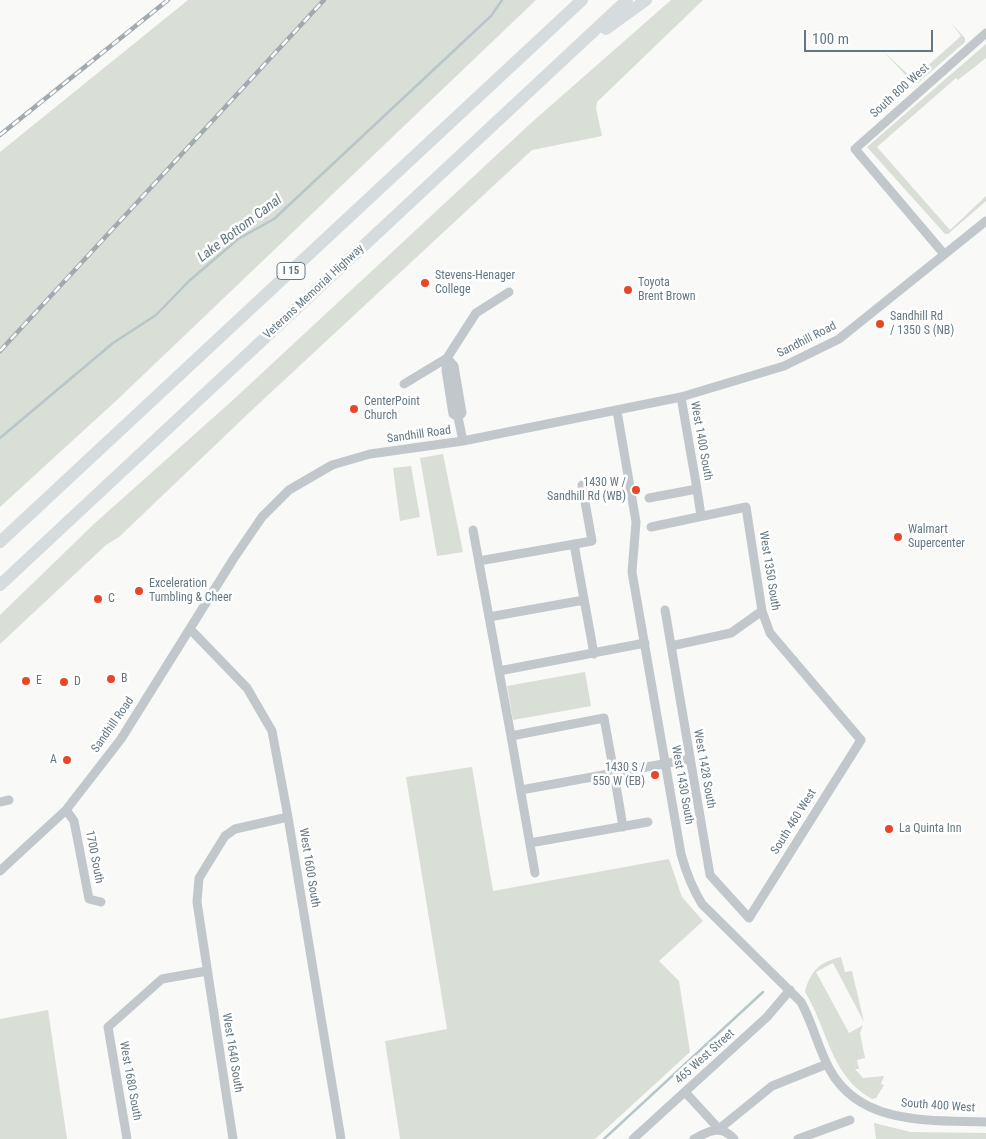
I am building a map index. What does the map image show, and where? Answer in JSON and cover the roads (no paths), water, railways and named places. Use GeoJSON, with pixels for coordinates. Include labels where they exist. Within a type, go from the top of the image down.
{"type":"FeatureCollection","features":[{"type":"Feature","properties":{"kind":"highway","name":"I 15"},"geometry":{"type":"LineString","coordinates":[[0,542],[582,0]]}},
{"type":"Feature","properties":{"kind":"highway","name":"Veterans Memorial Highway"},"geometry":{"type":"LineString","coordinates":[[0,585],[627,0]]}},
{"type":"Feature","properties":{"kind":"highway"},"geometry":{"type":"LineString","coordinates":[[560,63],[646,0]]}},
{"type":"Feature","properties":{"kind":"street","name":"South 800 West"},"geometry":{"type":"LineString","coordinates":[[944,254],[854,148],[986,33]]}},
{"type":"Feature","properties":{"kind":"street","name":"Sandhill Road"},"geometry":{"type":"LineString","coordinates":[[0,871],[66,810],[120,739],[262,517],[289,490],[332,466],[370,454],[463,441],[617,411],[681,397],[784,366],[839,340],[986,221]]}},
{"type":"Feature","properties":{"kind":"street"},"geometry":{"type":"LineString","coordinates":[[404,384],[447,358],[476,313],[509,292]]}},
{"type":"Feature","properties":{"kind":"street"},"geometry":{"type":"LineString","coordinates":[[447,358],[446,370],[454,414],[458,417],[463,441]]}},
{"type":"Feature","properties":{"kind":"street","name":"West 1400 South"},"geometry":{"type":"LineString","coordinates":[[681,397],[701,516]]}},
{"type":"Feature","properties":{"kind":"street","name":"West 1430 South"},"geometry":{"type":"LineString","coordinates":[[617,411],[636,522],[632,572],[681,854],[688,878],[695,893],[708,910],[790,990],[810,1018],[827,1064],[836,1080],[862,1103]]}},
{"type":"Feature","properties":{"kind":"street"},"geometry":{"type":"LineString","coordinates":[[479,561],[592,540],[582,485]]}},
{"type":"Feature","properties":{"kind":"street"},"geometry":{"type":"LineString","coordinates":[[649,498],[697,489]]}},
{"type":"Feature","properties":{"kind":"street","name":"West 1350 South"},"geometry":{"type":"LineString","coordinates":[[701,516],[746,507],[762,610],[770,633],[861,740]]}},
{"type":"Feature","properties":{"kind":"street"},"geometry":{"type":"LineString","coordinates":[[652,527],[701,516]]}},
{"type":"Feature","properties":{"kind":"street"},"geometry":{"type":"LineString","coordinates":[[473,530],[535,873]]}},
{"type":"Feature","properties":{"kind":"street"},"geometry":{"type":"LineString","coordinates":[[574,544],[594,654]]}},
{"type":"Feature","properties":{"kind":"street"},"geometry":{"type":"LineString","coordinates":[[489,617],[584,600]]}},
{"type":"Feature","properties":{"kind":"street","name":"West 1428 South"},"geometry":{"type":"LineString","coordinates":[[665,610],[710,875],[749,918]]}},
{"type":"Feature","properties":{"kind":"street"},"geometry":{"type":"LineString","coordinates":[[671,646],[731,633],[762,610]]}},
{"type":"Feature","properties":{"kind":"street","name":"West 1600 South"},"geometry":{"type":"LineString","coordinates":[[190,629],[247,688],[272,731],[341,1139]]}},
{"type":"Feature","properties":{"kind":"street"},"geometry":{"type":"LineString","coordinates":[[499,671],[645,643]]}},
{"type":"Feature","properties":{"kind":"street"},"geometry":{"type":"LineString","coordinates":[[511,736],[604,718],[623,827]]}},
{"type":"Feature","properties":{"kind":"street","name":"South 460 West"},"geometry":{"type":"LineString","coordinates":[[749,918],[861,740]]}},
{"type":"Feature","properties":{"kind":"street"},"geometry":{"type":"LineString","coordinates":[[521,790],[690,759]]}},
{"type":"Feature","properties":{"kind":"street","name":"1700 South"},"geometry":{"type":"LineString","coordinates":[[66,810],[74,821],[89,899],[101,902]]}},
{"type":"Feature","properties":{"kind":"street","name":"West 1640 South"},"geometry":{"type":"LineString","coordinates":[[233,1139],[197,902],[199,878],[225,836],[235,829],[288,817]]}},
{"type":"Feature","properties":{"kind":"street"},"geometry":{"type":"LineString","coordinates":[[530,843],[648,822]]}},
{"type":"Feature","properties":{"kind":"street","name":"West 1680 South"},"geometry":{"type":"LineString","coordinates":[[127,1139],[108,1027],[162,979],[206,971]]}},
{"type":"Feature","properties":{"kind":"street","name":"465 West Street"},"geometry":{"type":"LineString","coordinates":[[638,1138],[767,1017],[790,990]]}},
{"type":"Feature","properties":{"kind":"street"},"geometry":{"type":"LineString","coordinates":[[694,1139],[719,1129],[772,1086],[827,1064]]}},
{"type":"Feature","properties":{"kind":"street"},"geometry":{"type":"LineString","coordinates":[[685,1092],[719,1129],[728,1132],[734,1139]]}},
{"type":"Feature","properties":{"kind":"street","name":"South 400 West"},"geometry":{"type":"LineString","coordinates":[[862,1103],[880,1112],[903,1118],[986,1122]]}},
{"type":"Feature","properties":{"kind":"street"},"geometry":{"type":"LineString","coordinates":[[798,1139],[850,1120]]}},
{"type":"Feature","properties":{"kind":"waterway","name":"Lake Bottom Canal"},"geometry":{"type":"LineString","coordinates":[[0,438],[113,343],[156,315],[189,281],[238,239],[274,219],[491,16],[502,0]]}},
{"type":"Feature","properties":{"kind":"waterway"},"geometry":{"type":"LineString","coordinates":[[604,1139],[763,992]]}},
{"type":"Feature","properties":{"kind":"railway"},"geometry":{"type":"LineString","coordinates":[[0,135],[168,0]]}},
{"type":"Feature","properties":{"kind":"railway"},"geometry":{"type":"LineString","coordinates":[[0,351],[324,0]]}},
{"type":"Feature","properties":{"kind":"place","name":"Stevens-Henager College"},"geometry":{"type":"Point","coordinates":[425,283]}},
{"type":"Feature","properties":{"kind":"place","name":"Toyota Brent Brown"},"geometry":{"type":"Point","coordinates":[628,290]}},
{"type":"Feature","properties":{"kind":"place","name":"Sandhill Rd / 1350 S (NB)"},"geometry":{"type":"Point","coordinates":[880,324]}},
{"type":"Feature","properties":{"kind":"place","name":"CenterPoint Church"},"geometry":{"type":"Point","coordinates":[354,409]}},
{"type":"Feature","properties":{"kind":"place","name":"1430 W / Sandhill Rd (WB)"},"geometry":{"type":"Point","coordinates":[636,490]}},
{"type":"Feature","properties":{"kind":"place","name":"Walmart Supercenter"},"geometry":{"type":"Point","coordinates":[898,537]}},
{"type":"Feature","properties":{"kind":"place","name":"Exceleration Tumbling & Cheer"},"geometry":{"type":"Point","coordinates":[139,591]}},
{"type":"Feature","properties":{"kind":"place","name":"C"},"geometry":{"type":"Point","coordinates":[98,599]}},
{"type":"Feature","properties":{"kind":"place","name":"B"},"geometry":{"type":"Point","coordinates":[111,679]}},
{"type":"Feature","properties":{"kind":"place","name":"E"},"geometry":{"type":"Point","coordinates":[26,681]}},
{"type":"Feature","properties":{"kind":"place","name":"D"},"geometry":{"type":"Point","coordinates":[64,682]}},
{"type":"Feature","properties":{"kind":"place","name":"A"},"geometry":{"type":"Point","coordinates":[67,760]}},
{"type":"Feature","properties":{"kind":"place","name":"1430 S / 550 W (EB)"},"geometry":{"type":"Point","coordinates":[655,775]}},
{"type":"Feature","properties":{"kind":"place","name":"La Quinta Inn"},"geometry":{"type":"Point","coordinates":[889,829]}}]}
